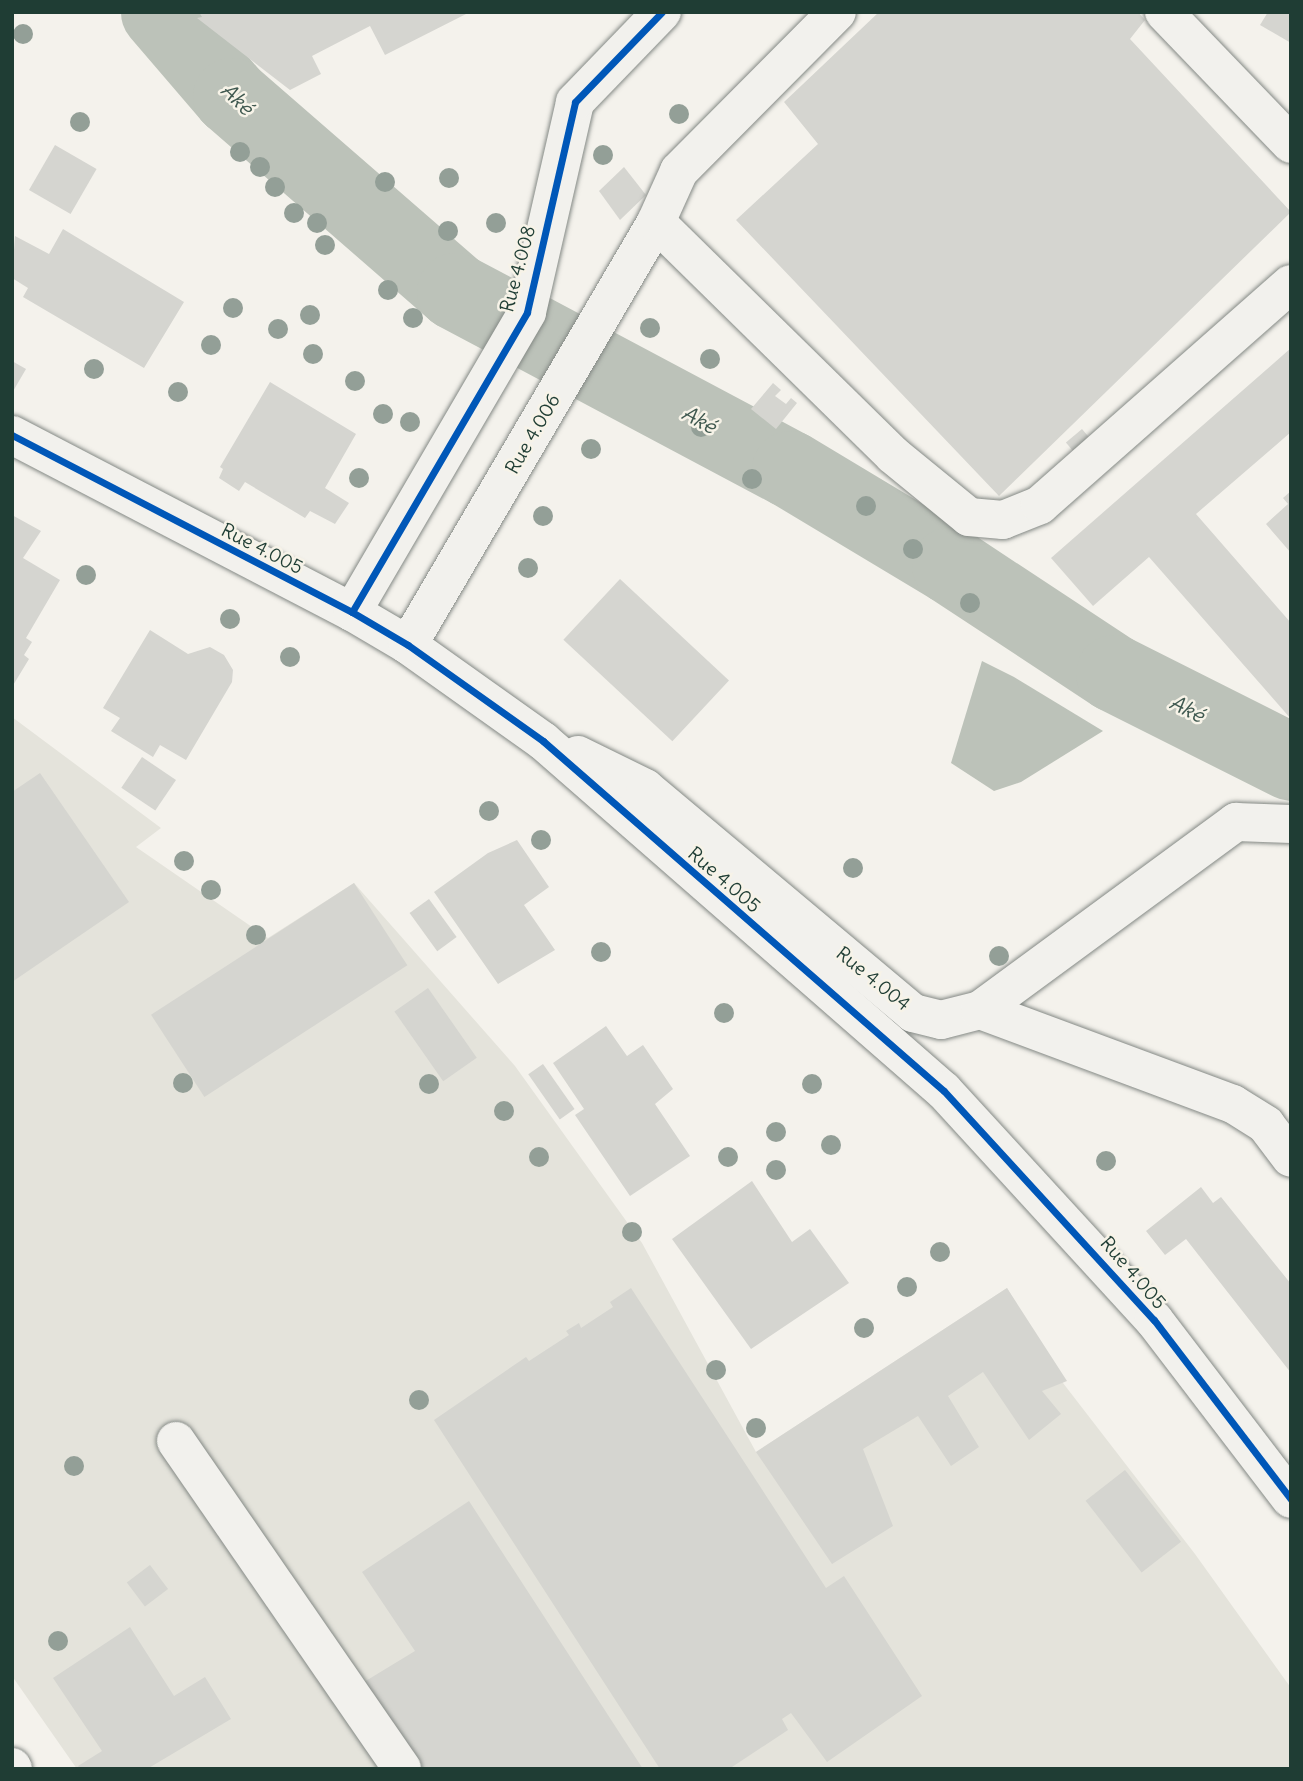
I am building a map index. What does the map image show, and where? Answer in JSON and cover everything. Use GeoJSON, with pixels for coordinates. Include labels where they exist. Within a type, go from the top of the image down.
{"type":"FeatureCollection","features":[{"type":"Feature","properties":{"kind":"street","name":"Rue 4.008"},"geometry":{"type":"LineString","coordinates":[[352,612],[527,312],[575,102],[662,12]]}},
{"type":"Feature","properties":{"kind":"street","name":"Rue 4.006"},"geometry":{"type":"LineString","coordinates":[[408,645],[656,222],[679,171],[837,12]]}},
{"type":"Feature","properties":{"kind":"street"},"geometry":{"type":"LineString","coordinates":[[1164,12],[1291,144]]}},
{"type":"Feature","properties":{"kind":"street"},"geometry":{"type":"LineString","coordinates":[[656,222],[893,455],[969,517],[1003,520],[1040,505],[1291,284]]}},
{"type":"Feature","properties":{"kind":"street","name":"Rue 4.005"},"geometry":{"type":"LineString","coordinates":[[12,435],[352,612],[408,645],[543,741],[944,1091],[1154,1320],[1291,1499]]}},
{"type":"Feature","properties":{"kind":"street","name":"Rue 4.004"},"geometry":{"type":"LineString","coordinates":[[543,741],[645,788],[913,1013],[941,1020],[980,1010],[1236,822],[1291,824]]}},
{"type":"Feature","properties":{"kind":"street"},"geometry":{"type":"LineString","coordinates":[[980,1010],[1233,1104],[1266,1125],[1291,1158]]}},
{"type":"Feature","properties":{"kind":"street"},"geometry":{"type":"LineString","coordinates":[[176,1441],[402,1769]]}},
{"type":"Feature","properties":{"kind":"shaded area"},"geometry":{"type":"Polygon","coordinates":[[[982,661],[1014,677],[1103,731],[1021,782],[994,791],[951,763],[982,661]]]}},
{"type":"Feature","properties":{"kind":"shaded area"},"geometry":{"type":"Polygon","coordinates":[[[12,717],[161,828],[136,847],[268,938],[354,883],[515,1066],[642,1243],[756,1452],[1007,1288],[1063,1383],[1195,1554],[1291,1688],[1291,1769],[77,1769],[12,1676],[12,717]]]}},
{"type":"Feature","properties":{"kind":"building"},"geometry":{"type":"Polygon","coordinates":[[[199,12],[470,12],[385,55],[370,26],[312,56],[321,74],[290,90],[197,18],[202,17],[199,12]]]}},
{"type":"Feature","properties":{"kind":"building"},"geometry":{"type":"Polygon","coordinates":[[[879,12],[1138,12],[1145,20],[1130,39],[1291,212],[999,496],[736,220],[818,144],[784,102],[879,12]]]}},
{"type":"Feature","properties":{"kind":"building"},"geometry":{"type":"Polygon","coordinates":[[[1268,12],[1291,12],[1291,43],[1260,25],[1268,12]]]}},
{"type":"Feature","properties":{"kind":"building"},"geometry":{"type":"Polygon","coordinates":[[[55,145],[97,169],[71,214],[29,190],[55,145]]]}},
{"type":"Feature","properties":{"kind":"building"},"geometry":{"type":"Polygon","coordinates":[[[624,167],[646,195],[620,220],[599,191],[624,167]]]}},
{"type":"Feature","properties":{"kind":"building"},"geometry":{"type":"Polygon","coordinates":[[[63,229],[184,302],[144,368],[23,297],[28,288],[12,278],[15,236],[49,254],[63,229]]]}},
{"type":"Feature","properties":{"kind":"building"},"geometry":{"type":"Polygon","coordinates":[[[1291,348],[1291,432],[1196,514],[1291,623],[1291,719],[1149,557],[1093,606],[1051,558],[1291,348]]]}},
{"type":"Feature","properties":{"kind":"building"},"geometry":{"type":"Polygon","coordinates":[[[12,361],[26,369],[12,393],[12,361]]]}},
{"type":"Feature","properties":{"kind":"building"},"geometry":{"type":"Polygon","coordinates":[[[270,382],[356,434],[325,488],[349,503],[335,524],[310,511],[305,518],[245,482],[239,491],[219,478],[223,469],[220,467],[270,382]]]}},
{"type":"Feature","properties":{"kind":"building"},"geometry":{"type":"Polygon","coordinates":[[[773,383],[781,390],[775,396],[786,404],[791,398],[797,403],[776,429],[751,409],[773,383]]]}},
{"type":"Feature","properties":{"kind":"building"},"geometry":{"type":"Polygon","coordinates":[[[1082,429],[1092,441],[1076,455],[1066,442],[1082,429]]]}},
{"type":"Feature","properties":{"kind":"building"},"geometry":{"type":"Polygon","coordinates":[[[1291,491],[1291,553],[1266,524],[1288,504],[1283,498],[1291,491]]]}},
{"type":"Feature","properties":{"kind":"building"},"geometry":{"type":"Polygon","coordinates":[[[12,515],[41,531],[23,558],[60,580],[26,638],[32,642],[24,655],[29,659],[12,687],[12,515]]]}},
{"type":"Feature","properties":{"kind":"building"},"geometry":{"type":"Polygon","coordinates":[[[620,579],[729,681],[672,741],[563,640],[620,579]]]}},
{"type":"Feature","properties":{"kind":"building"},"geometry":{"type":"Polygon","coordinates":[[[150,630],[188,654],[210,647],[224,655],[233,670],[232,682],[186,760],[160,745],[153,757],[111,731],[120,718],[103,708],[150,630]]]}},
{"type":"Feature","properties":{"kind":"building"},"geometry":{"type":"Polygon","coordinates":[[[142,757],[176,780],[155,811],[121,788],[142,757]]]}},
{"type":"Feature","properties":{"kind":"building"},"geometry":{"type":"Polygon","coordinates":[[[40,773],[129,902],[12,982],[12,792],[40,773]]]}},
{"type":"Feature","properties":{"kind":"building"},"geometry":{"type":"Polygon","coordinates":[[[517,840],[549,887],[524,905],[555,950],[498,984],[434,892],[488,853],[517,840]]]}},
{"type":"Feature","properties":{"kind":"building"},"geometry":{"type":"Polygon","coordinates":[[[354,883],[407,965],[204,1097],[151,1015],[354,883]]]}},
{"type":"Feature","properties":{"kind":"building"},"geometry":{"type":"Polygon","coordinates":[[[429,899],[457,937],[437,951],[410,913],[429,899]]]}},
{"type":"Feature","properties":{"kind":"building"},"geometry":{"type":"Polygon","coordinates":[[[428,988],[477,1058],[443,1081],[394,1012],[428,988]]]}},
{"type":"Feature","properties":{"kind":"building"},"geometry":{"type":"Polygon","coordinates":[[[606,1026],[627,1056],[643,1045],[673,1089],[655,1104],[690,1156],[630,1196],[575,1115],[584,1109],[553,1063],[606,1026]]]}},
{"type":"Feature","properties":{"kind":"building"},"geometry":{"type":"Polygon","coordinates":[[[543,1064],[575,1109],[560,1119],[528,1074],[543,1064]]]}},
{"type":"Feature","properties":{"kind":"building"},"geometry":{"type":"Polygon","coordinates":[[[752,1181],[792,1242],[810,1229],[849,1283],[751,1349],[672,1239],[752,1181]]]}},
{"type":"Feature","properties":{"kind":"building"},"geometry":{"type":"Polygon","coordinates":[[[1201,1187],[1213,1203],[1221,1197],[1291,1284],[1291,1373],[1186,1239],[1165,1255],[1146,1231],[1201,1187]]]}},
{"type":"Feature","properties":{"kind":"building"},"geometry":{"type":"Polygon","coordinates":[[[631,1288],[826,1588],[844,1576],[922,1696],[827,1762],[791,1713],[782,1719],[788,1730],[729,1769],[660,1769],[434,1420],[526,1357],[529,1361],[569,1335],[566,1331],[579,1323],[581,1328],[613,1307],[610,1302],[631,1288]]]}},
{"type":"Feature","properties":{"kind":"building"},"geometry":{"type":"Polygon","coordinates":[[[1007,1288],[1067,1381],[1042,1391],[1061,1414],[1029,1440],[983,1372],[948,1396],[979,1447],[951,1466],[918,1416],[863,1449],[893,1526],[832,1564],[756,1452],[1007,1288]]]}},
{"type":"Feature","properties":{"kind":"building"},"geometry":{"type":"Polygon","coordinates":[[[1125,1470],[1181,1542],[1142,1572],[1086,1501],[1125,1470]]]}},
{"type":"Feature","properties":{"kind":"building"},"geometry":{"type":"Polygon","coordinates":[[[469,1501],[643,1769],[422,1769],[364,1682],[415,1651],[362,1572],[469,1501]]]}},
{"type":"Feature","properties":{"kind":"building"},"geometry":{"type":"Polygon","coordinates":[[[150,1565],[168,1589],[145,1606],[127,1582],[150,1565]]]}},
{"type":"Feature","properties":{"kind":"building"},"geometry":{"type":"Polygon","coordinates":[[[130,1627],[174,1696],[205,1677],[231,1719],[147,1769],[80,1769],[78,1766],[102,1751],[53,1678],[130,1627]]]}},
{"type":"Feature","properties":{"kind":"waterway","name":"Aké"},"geometry":{"type":"LineString","coordinates":[[159,12],[231,96],[455,291],[790,469],[950,565],[1114,673],[1291,762]]}},
{"type":"Feature","properties":{"kind":"cycle path"},"geometry":{"type":"LineString","coordinates":[[352,612],[527,312],[575,102],[662,12]]}},
{"type":"Feature","properties":{"kind":"cycle path"},"geometry":{"type":"LineString","coordinates":[[12,435],[352,612],[408,645],[543,741],[944,1091],[1154,1320],[1291,1499]]}}]}
